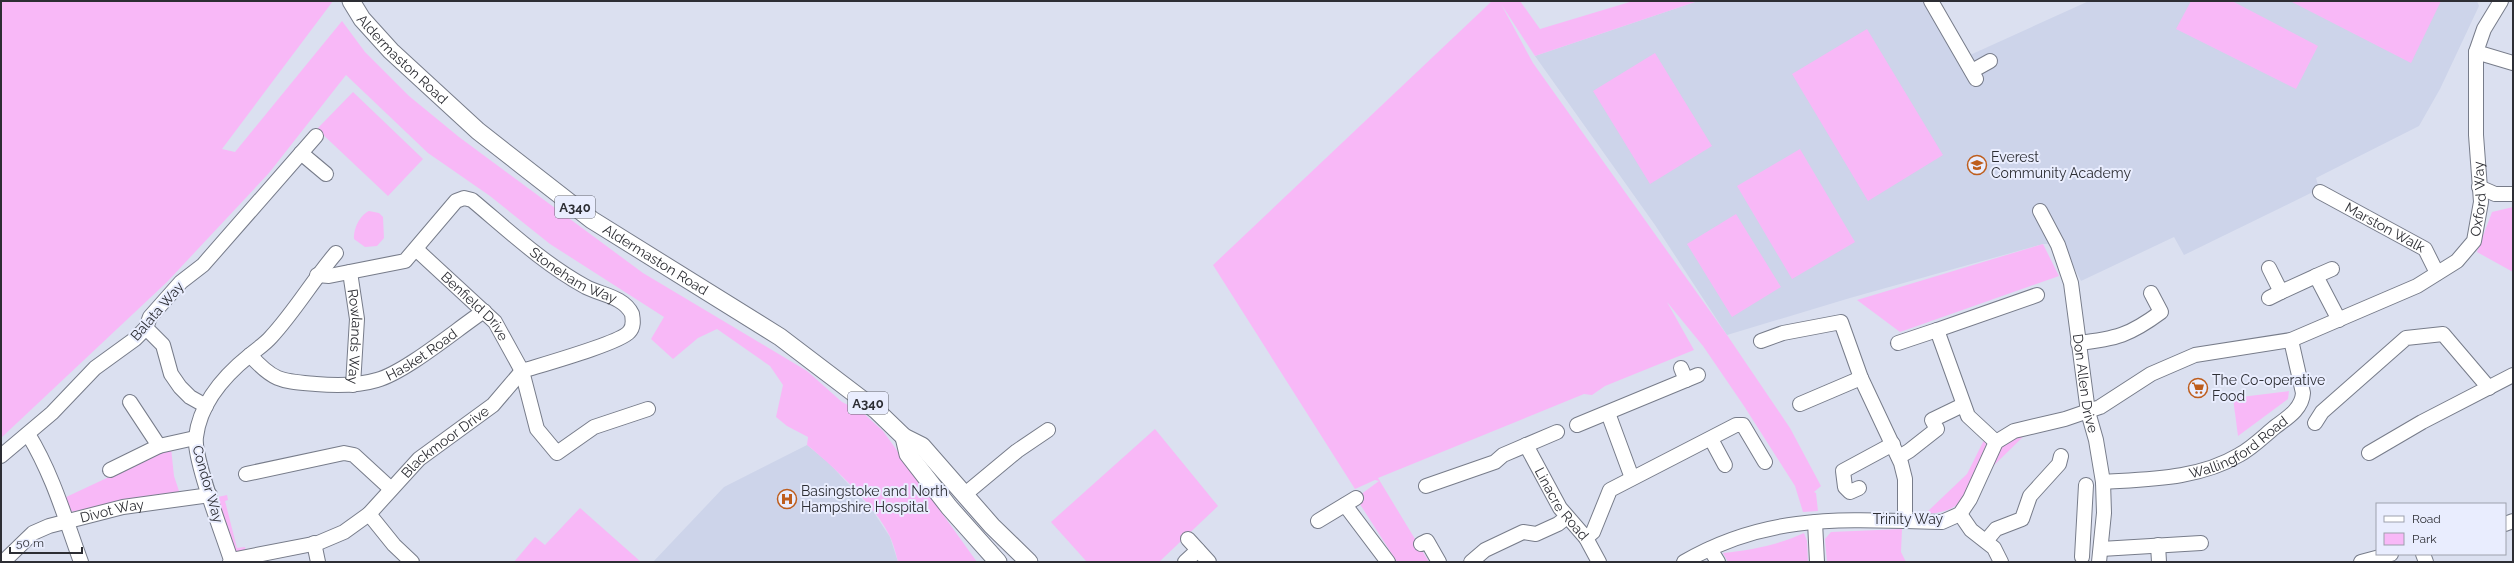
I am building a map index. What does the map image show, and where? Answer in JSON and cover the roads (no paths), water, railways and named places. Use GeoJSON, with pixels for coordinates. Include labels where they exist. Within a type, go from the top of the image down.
{"type":"FeatureCollection","features":[{"type":"Feature","properties":{"kind":"main road","name":"Aldermaston Road"},"geometry":{"type":"LineString","coordinates":[[352,2],[362,19],[391,51],[478,131],[592,220],[780,337],[876,410],[904,436],[922,446],[968,492],[992,526],[1029,562]]}},
{"type":"Feature","properties":{"kind":"main road"},"geometry":{"type":"LineString","coordinates":[[904,436],[908,454],[949,507],[992,558]]}},
{"type":"Feature","properties":{"kind":"main road"},"geometry":{"type":"LineString","coordinates":[[949,507],[968,492]]}},
{"type":"Feature","properties":{"kind":"main road","name":"A340"},"geometry":{"type":"LineString","coordinates":[[992,526],[995,539],[1012,562]]}},
{"type":"Feature","properties":{"kind":"street"},"geometry":{"type":"LineString","coordinates":[[1931,1],[1974,75],[1990,61]]}},
{"type":"Feature","properties":{"kind":"street","name":"Oxford Way"},"geometry":{"type":"LineString","coordinates":[[2088,412],[2100,407],[2151,374],[2195,355],[2291,340],[2417,286],[2457,261],[2472,245],[2482,202],[2479,186],[2476,52],[2497,4]]}},
{"type":"Feature","properties":{"kind":"street"},"geometry":{"type":"LineString","coordinates":[[2476,52],[2513,63]]}},
{"type":"Feature","properties":{"kind":"street","name":"Balata Way"},"geometry":{"type":"LineString","coordinates":[[1,456],[52,413],[95,368],[146,328],[150,317],[181,282],[203,265],[316,136]]}},
{"type":"Feature","properties":{"kind":"street"},"geometry":{"type":"LineString","coordinates":[[301,153],[326,174]]}},
{"type":"Feature","properties":{"kind":"street"},"geometry":{"type":"LineString","coordinates":[[2479,186],[2495,194],[2513,194]]}},
{"type":"Feature","properties":{"kind":"street","name":"Marston Walk"},"geometry":{"type":"LineString","coordinates":[[2320,192],[2426,249],[2437,273]]}},
{"type":"Feature","properties":{"kind":"street"},"geometry":{"type":"LineString","coordinates":[[2482,202],[2495,194]]}},
{"type":"Feature","properties":{"kind":"street","name":"Stoneham Way"},"geometry":{"type":"LineString","coordinates":[[317,275],[350,272],[406,261],[417,250],[456,201],[464,198],[472,200],[536,255],[587,287],[622,302],[630,308],[633,322],[628,333],[613,342],[522,371]]}},
{"type":"Feature","properties":{"kind":"street","name":"Don Allen Drive"},"geometry":{"type":"LineString","coordinates":[[2040,211],[2058,245],[2072,283],[2078,343],[2088,412],[2096,440],[2103,482],[2104,513],[2100,555]]}},
{"type":"Feature","properties":{"kind":"street","name":"Benfield Drive"},"geometry":{"type":"LineString","coordinates":[[417,250],[484,310],[503,334],[522,371],[528,389],[537,429],[559,454],[594,427],[648,409]]}},
{"type":"Feature","properties":{"kind":"street","name":"Condor Way"},"geometry":{"type":"LineString","coordinates":[[231,561],[210,495],[195,438],[206,406],[224,380],[250,355],[271,338],[317,275],[336,253]]}},
{"type":"Feature","properties":{"kind":"street"},"geometry":{"type":"LineString","coordinates":[[2270,268],[2275,295],[2332,269]]}},
{"type":"Feature","properties":{"kind":"street","name":"Rowlands Way"},"geometry":{"type":"LineString","coordinates":[[250,355],[265,372],[276,379],[297,383],[353,385],[357,319],[350,272]]}},
{"type":"Feature","properties":{"kind":"street"},"geometry":{"type":"LineString","coordinates":[[2316,276],[2339,320]]}},
{"type":"Feature","properties":{"kind":"street"},"geometry":{"type":"LineString","coordinates":[[2078,343],[2111,340],[2130,333],[2148,322],[2161,312],[2151,293]]}},
{"type":"Feature","properties":{"kind":"street"},"geometry":{"type":"LineString","coordinates":[[1898,343],[2036,295]]}},
{"type":"Feature","properties":{"kind":"street","name":"Hasket Road"},"geometry":{"type":"LineString","coordinates":[[353,385],[378,380],[394,373],[484,310]]}},
{"type":"Feature","properties":{"kind":"street"},"geometry":{"type":"LineString","coordinates":[[1761,341],[1784,333],[1841,322],[1861,378],[1896,450],[1905,478],[1905,521]]}},
{"type":"Feature","properties":{"kind":"street"},"geometry":{"type":"LineString","coordinates":[[146,328],[163,345],[171,374],[180,387],[190,397],[206,406]]}},
{"type":"Feature","properties":{"kind":"street"},"geometry":{"type":"LineString","coordinates":[[1937,330],[1968,416],[1996,442],[2018,429],[2088,412]]}},
{"type":"Feature","properties":{"kind":"street"},"geometry":{"type":"LineString","coordinates":[[2291,340],[2303,393],[2303,400],[2319,418],[2406,338],[2443,334],[2489,388]]}},
{"type":"Feature","properties":{"kind":"street","name":"Blackmoor Drive"},"geometry":{"type":"LineString","coordinates":[[231,561],[314,543],[344,532],[370,514],[419,459],[493,405],[522,371]]}},
{"type":"Feature","properties":{"kind":"street"},"geometry":{"type":"LineString","coordinates":[[1577,425],[1608,414],[1688,374]]}},
{"type":"Feature","properties":{"kind":"street"},"geometry":{"type":"LineString","coordinates":[[2369,453],[2390,447],[2422,422],[2513,375]]}},
{"type":"Feature","properties":{"kind":"street"},"geometry":{"type":"LineString","coordinates":[[1800,404],[1861,378]]}},
{"type":"Feature","properties":{"kind":"street","name":"Wallingford Road"},"geometry":{"type":"LineString","coordinates":[[2103,482],[2179,475],[2214,467],[2240,455],[2294,413],[2303,400]]}},
{"type":"Feature","properties":{"kind":"street"},"geometry":{"type":"LineString","coordinates":[[130,402],[159,446]]}},
{"type":"Feature","properties":{"kind":"street"},"geometry":{"type":"LineString","coordinates":[[1859,488],[1850,492],[1845,488],[1843,471],[1896,450],[1909,452],[1937,429],[1932,420],[1963,405]]}},
{"type":"Feature","properties":{"kind":"street"},"geometry":{"type":"LineString","coordinates":[[1608,414],[1632,478]]}},
{"type":"Feature","properties":{"kind":"street"},"geometry":{"type":"LineString","coordinates":[[1586,538],[1593,532],[1610,490],[1736,425],[1743,426],[1765,462]]}},
{"type":"Feature","properties":{"kind":"street"},"geometry":{"type":"LineString","coordinates":[[968,492],[1017,451],[1048,430]]}},
{"type":"Feature","properties":{"kind":"street"},"geometry":{"type":"LineString","coordinates":[[1430,480],[1495,462],[1503,455],[1557,432]]}},
{"type":"Feature","properties":{"kind":"street"},"geometry":{"type":"LineString","coordinates":[[28,434],[42,457],[68,521],[81,562]]}},
{"type":"Feature","properties":{"kind":"street"},"geometry":{"type":"LineString","coordinates":[[110,470],[159,446],[195,438]]}},
{"type":"Feature","properties":{"kind":"street"},"geometry":{"type":"LineString","coordinates":[[1711,439],[1725,466]]}},
{"type":"Feature","properties":{"kind":"street","name":"Trinity Way"},"geometry":{"type":"LineString","coordinates":[[1684,562],[1729,539],[1764,528],[1815,522],[1860,519],[1942,522],[1960,514],[1970,499],[1996,442]]}},
{"type":"Feature","properties":{"kind":"street","name":"Linacre Road"},"geometry":{"type":"LineString","coordinates":[[1526,445],[1553,496],[1567,517],[1586,538],[1599,562]]}},
{"type":"Feature","properties":{"kind":"street"},"geometry":{"type":"LineString","coordinates":[[246,474],[344,453],[354,455],[391,489]]}},
{"type":"Feature","properties":{"kind":"street"},"geometry":{"type":"LineString","coordinates":[[1986,541],[1996,529],[2022,519],[2030,496],[2059,464],[2061,456]]}},
{"type":"Feature","properties":{"kind":"street"},"geometry":{"type":"LineString","coordinates":[[2082,557],[2086,486]]}},
{"type":"Feature","properties":{"kind":"street","name":"Divot Way"},"geometry":{"type":"LineString","coordinates":[[3,562],[33,533],[49,526],[123,507],[210,495]]}},
{"type":"Feature","properties":{"kind":"street"},"geometry":{"type":"LineString","coordinates":[[1318,521],[1350,502],[1388,562]]}},
{"type":"Feature","properties":{"kind":"street"},"geometry":{"type":"LineString","coordinates":[[2085,512],[2104,513]]}},
{"type":"Feature","properties":{"kind":"street"},"geometry":{"type":"LineString","coordinates":[[370,514],[394,545],[412,562]]}},
{"type":"Feature","properties":{"kind":"street"},"geometry":{"type":"LineString","coordinates":[[1960,514],[1971,530],[1994,548],[2001,562]]}},
{"type":"Feature","properties":{"kind":"street"},"geometry":{"type":"LineString","coordinates":[[1471,562],[1485,550],[1523,532],[1536,534],[1558,524],[1567,517]]}},
{"type":"Feature","properties":{"kind":"street"},"geometry":{"type":"LineString","coordinates":[[1815,522],[1817,562]]}},
{"type":"Feature","properties":{"kind":"street"},"geometry":{"type":"LineString","coordinates":[[1188,539],[1210,562]]}},
{"type":"Feature","properties":{"kind":"street"},"geometry":{"type":"LineString","coordinates":[[2100,555],[2158,545],[2181,539],[2201,543]]}},
{"type":"Feature","properties":{"kind":"street"},"geometry":{"type":"LineString","coordinates":[[1421,544],[1427,541],[1439,562]]}},
{"type":"Feature","properties":{"kind":"street"},"geometry":{"type":"LineString","coordinates":[[314,543],[318,562]]}},
{"type":"Feature","properties":{"kind":"street"},"geometry":{"type":"LineString","coordinates":[[2158,545],[2159,562]]}},
{"type":"Feature","properties":{"kind":"street"},"geometry":{"type":"LineString","coordinates":[[1710,548],[1718,562]]}},
{"type":"Feature","properties":{"kind":"street"},"geometry":{"type":"LineString","coordinates":[[1185,562],[1198,550]]}},
{"type":"Feature","properties":{"kind":"street"},"geometry":{"type":"LineString","coordinates":[[2361,562],[2387,555]]}},
{"type":"Feature","properties":{"kind":"place","name":"Everest Community Academy"},"geometry":{"type":"Point","coordinates":[1977,165]}},
{"type":"Feature","properties":{"kind":"place","name":"The Co-operative Food"},"geometry":{"type":"Point","coordinates":[2198,388]}},
{"type":"Feature","properties":{"kind":"place","name":"Basingstoke and North Hampshire Hospital"},"geometry":{"type":"Point","coordinates":[787,499]}}]}
